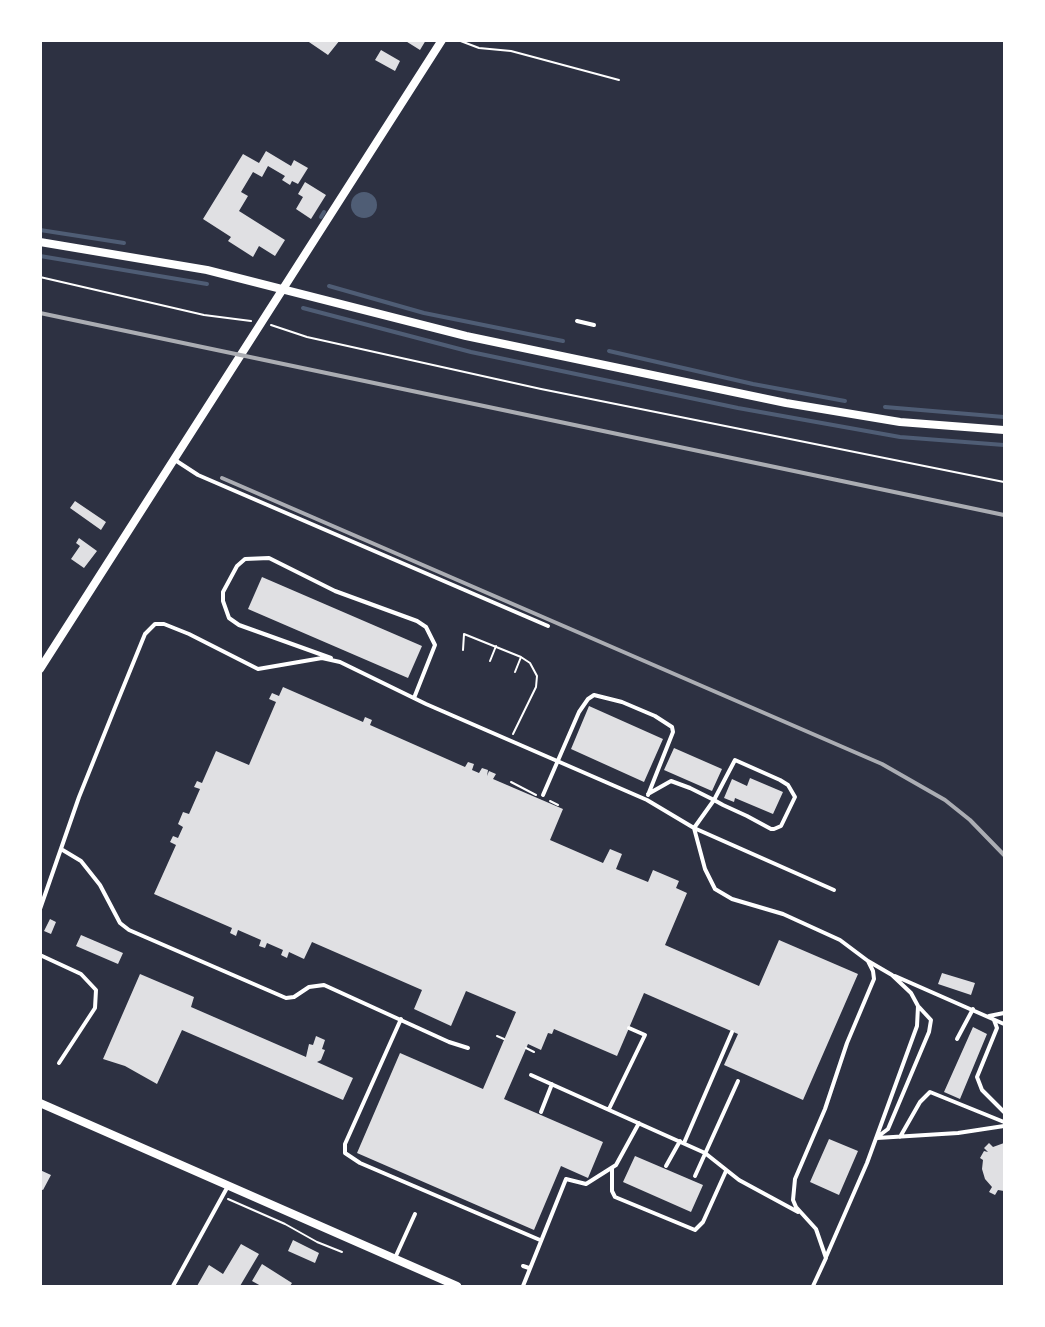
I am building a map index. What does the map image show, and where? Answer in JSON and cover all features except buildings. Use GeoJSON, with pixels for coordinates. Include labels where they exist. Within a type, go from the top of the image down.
{"type":"FeatureCollection","features":[{"type":"Feature","properties":{"kind":"street"},"geometry":{"type":"LineString","coordinates":[[40,669],[442,40]]}},
{"type":"Feature","properties":{"kind":"street"},"geometry":{"type":"LineString","coordinates":[[40,242],[164,261],[466,336],[786,403],[900,422],[1005,430]]}},
{"type":"Feature","properties":{"kind":"street"},"geometry":{"type":"LineString","coordinates":[[40,1103],[457,1287]]}},
{"type":"Feature","properties":{"kind":"lane"},"geometry":{"type":"LineString","coordinates":[[577,321],[594,325]]}},
{"type":"Feature","properties":{"kind":"lane"},"geometry":{"type":"LineString","coordinates":[[174,460],[198,475],[548,626]]}},
{"type":"Feature","properties":{"kind":"lane"},"geometry":{"type":"LineString","coordinates":[[414,698],[435,645],[426,627],[417,621],[335,591],[269,558],[245,559],[237,566],[223,592],[223,601],[229,618],[239,625],[340,662],[414,698],[509,741],[647,800],[694,828],[834,890]]}},
{"type":"Feature","properties":{"kind":"lane"},"geometry":{"type":"LineString","coordinates":[[40,909],[122,688],[145,634],[152,626],[164,624],[189,634],[258,669],[321,658],[340,662]]}},
{"type":"Feature","properties":{"kind":"lane"},"geometry":{"type":"LineString","coordinates":[[543,795],[588,699],[594,695],[622,702],[655,716],[672,727],[647,800]]}},
{"type":"Feature","properties":{"kind":"lane"},"geometry":{"type":"LineString","coordinates":[[648,794],[670,782],[714,800],[774,829],[782,826],[795,797],[788,785],[780,780],[735,760],[714,800],[694,828]]}},
{"type":"Feature","properties":{"kind":"lane"},"geometry":{"type":"LineString","coordinates":[[694,828],[705,869],[715,889],[732,899],[783,914],[840,940],[892,975],[1005,1024]]}},
{"type":"Feature","properties":{"kind":"lane"},"geometry":{"type":"LineString","coordinates":[[61,849],[81,861],[100,885],[120,923],[129,930],[286,999],[294,998],[309,987],[324,985],[449,1042],[468,1047]]}},
{"type":"Feature","properties":{"kind":"lane"},"geometry":{"type":"LineString","coordinates":[[40,955],[81,974],[96,990],[94,1008],[59,1064]]}},
{"type":"Feature","properties":{"kind":"lane"},"geometry":{"type":"LineString","coordinates":[[801,1214],[793,1200],[795,1179],[825,1110],[847,1043],[873,979],[868,961]]}},
{"type":"Feature","properties":{"kind":"lane"},"geometry":{"type":"LineString","coordinates":[[876,1138],[888,1129],[929,1032],[931,1020],[918,1006],[911,993],[892,975]]}},
{"type":"Feature","properties":{"kind":"lane"},"geometry":{"type":"LineString","coordinates":[[813,1287],[876,1138],[917,1026],[918,1006]]}},
{"type":"Feature","properties":{"kind":"lane"},"geometry":{"type":"LineString","coordinates":[[957,1039],[973,1009]]}},
{"type":"Feature","properties":{"kind":"lane"},"geometry":{"type":"LineString","coordinates":[[991,1018],[1005,1013]]}},
{"type":"Feature","properties":{"kind":"lane"},"geometry":{"type":"LineString","coordinates":[[991,1018],[997,1028],[977,1077],[982,1090],[1005,1112]]}},
{"type":"Feature","properties":{"kind":"lane"},"geometry":{"type":"LineString","coordinates":[[400,1019],[345,1144],[345,1153],[360,1162],[540,1240]]}},
{"type":"Feature","properties":{"kind":"lane"},"geometry":{"type":"LineString","coordinates":[[609,1109],[645,1035],[629,1028]]}},
{"type":"Feature","properties":{"kind":"lane"},"geometry":{"type":"LineString","coordinates":[[666,1166],[682,1142],[732,1032]]}},
{"type":"Feature","properties":{"kind":"lane"},"geometry":{"type":"LineString","coordinates":[[531,1075],[705,1153],[726,1171],[801,1214],[816,1229],[826,1258]]}},
{"type":"Feature","properties":{"kind":"lane"},"geometry":{"type":"LineString","coordinates":[[695,1176],[738,1081]]}},
{"type":"Feature","properties":{"kind":"lane"},"geometry":{"type":"LineString","coordinates":[[541,1112],[552,1084]]}},
{"type":"Feature","properties":{"kind":"lane"},"geometry":{"type":"LineString","coordinates":[[900,1137],[920,1102],[930,1092],[1005,1124]]}},
{"type":"Feature","properties":{"kind":"lane"},"geometry":{"type":"LineString","coordinates":[[523,1287],[566,1179],[586,1184],[612,1168],[625,1154],[639,1122]]}},
{"type":"Feature","properties":{"kind":"lane"},"geometry":{"type":"LineString","coordinates":[[876,1138],[958,1133],[1005,1124]]}},
{"type":"Feature","properties":{"kind":"lane"},"geometry":{"type":"LineString","coordinates":[[612,1168],[612,1191],[615,1197],[694,1230],[700,1227],[726,1171]]}},
{"type":"Feature","properties":{"kind":"lane"},"geometry":{"type":"LineString","coordinates":[[173,1287],[229,1186]]}},
{"type":"Feature","properties":{"kind":"lane"},"geometry":{"type":"LineString","coordinates":[[395,1259],[415,1214]]}},
{"type":"Feature","properties":{"kind":"lane"},"geometry":{"type":"LineString","coordinates":[[523,1266],[529,1268]]}},
{"type":"Feature","properties":{"kind":"path"},"geometry":{"type":"LineString","coordinates":[[458,40],[479,48],[511,51],[619,80]]}},
{"type":"Feature","properties":{"kind":"path"},"geometry":{"type":"LineString","coordinates":[[40,277],[204,315],[262,323],[307,337],[541,389],[1005,482]]}},
{"type":"Feature","properties":{"kind":"path"},"geometry":{"type":"LineString","coordinates":[[463,651],[464,633],[496,645],[530,663],[537,683],[509,741]]}},
{"type":"Feature","properties":{"kind":"path"},"geometry":{"type":"LineString","coordinates":[[490,661],[496,645]]}},
{"type":"Feature","properties":{"kind":"path"},"geometry":{"type":"LineString","coordinates":[[515,672],[521,657]]}},
{"type":"Feature","properties":{"kind":"path"},"geometry":{"type":"LineString","coordinates":[[497,1036],[504,1039]]}},
{"type":"Feature","properties":{"kind":"path"},"geometry":{"type":"LineString","coordinates":[[526,1048],[534,1052]]}},
{"type":"Feature","properties":{"kind":"path"},"geometry":{"type":"LineString","coordinates":[[223,1197],[285,1224],[316,1242],[342,1252]]}},
{"type":"Feature","properties":{"kind":"water"},"geometry":{"type":"Polygon","coordinates":[[[364,192],[373,196],[377,205],[373,214],[364,218],[355,214],[351,205],[355,196],[364,192]]]}},
{"type":"Feature","properties":{"kind":"waterway"},"geometry":{"type":"LineString","coordinates":[[321,217],[324,212]]}},
{"type":"Feature","properties":{"kind":"waterway"},"geometry":{"type":"LineString","coordinates":[[40,230],[124,243]]}},
{"type":"Feature","properties":{"kind":"waterway"},"geometry":{"type":"LineString","coordinates":[[40,256],[207,284]]}},
{"type":"Feature","properties":{"kind":"waterway"},"geometry":{"type":"LineString","coordinates":[[329,286],[424,313],[563,341]]}},
{"type":"Feature","properties":{"kind":"waterway"},"geometry":{"type":"LineString","coordinates":[[303,308],[471,352],[738,408],[900,437],[1004,445]]}},
{"type":"Feature","properties":{"kind":"waterway"},"geometry":{"type":"LineString","coordinates":[[609,351],[753,384],[845,401]]}},
{"type":"Feature","properties":{"kind":"waterway"},"geometry":{"type":"LineString","coordinates":[[885,407],[1004,417]]}},
{"type":"Feature","properties":{"kind":"railway"},"geometry":{"type":"LineString","coordinates":[[40,313],[1004,515]]}},
{"type":"Feature","properties":{"kind":"railway"},"geometry":{"type":"LineString","coordinates":[[222,478],[882,764],[945,800],[970,820],[1004,855]]}}]}
